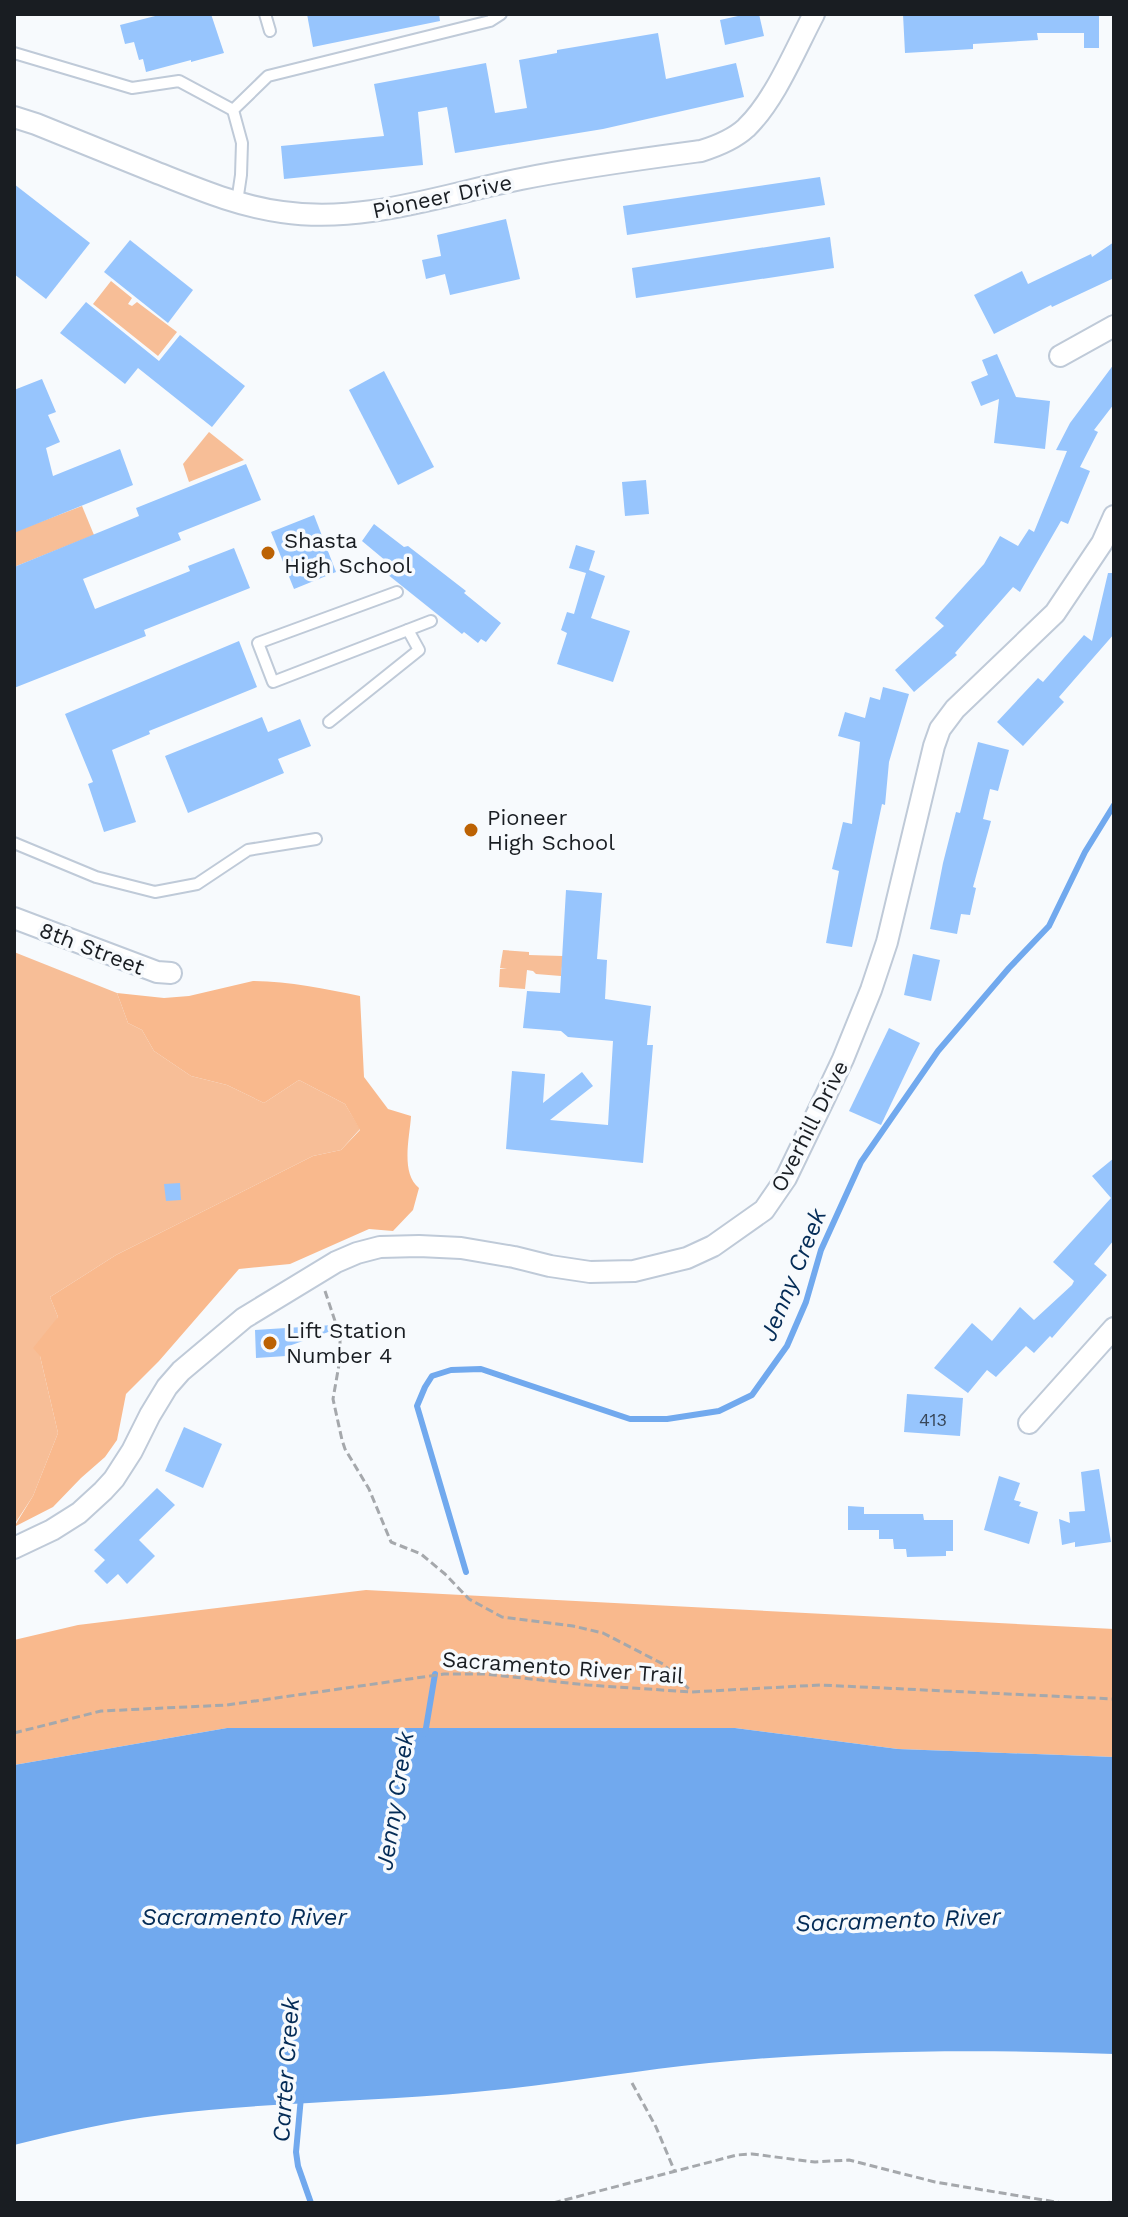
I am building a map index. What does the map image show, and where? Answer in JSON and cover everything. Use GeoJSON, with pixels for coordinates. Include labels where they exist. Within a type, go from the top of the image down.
{"type":"FeatureCollection","features":[{"type":"Feature","properties":{"kind":"street","name":"Pioneer Drive"},"geometry":{"type":"LineString","coordinates":[[14,117],[237,202],[283,213],[368,213],[562,171],[715,147],[738,134],[756,115],[776,87],[814,14]]}},
{"type":"Feature","properties":{"kind":"street"},"geometry":{"type":"LineString","coordinates":[[1060,356],[1114,326]]}},
{"type":"Feature","properties":{"kind":"street","name":"Overhill Drive"},"geometry":{"type":"LineString","coordinates":[[14,1548],[52,1530],[92,1502],[114,1479],[167,1387],[181,1371],[244,1318],[317,1272],[357,1253],[380,1247],[419,1246],[474,1250],[590,1272],[634,1271],[687,1258],[713,1246],[764,1210],[786,1178],[871,990],[887,942],[940,729],[964,698],[1055,613],[1108,545],[1114,516]]}},
{"type":"Feature","properties":{"kind":"street","name":"8th Street"},"geometry":{"type":"LineString","coordinates":[[14,918],[157,972],[171,973]]}},
{"type":"Feature","properties":{"kind":"street"},"geometry":{"type":"LineString","coordinates":[[1029,1423],[1114,1328]]}},
{"type":"Feature","properties":{"kind":"lane"},"geometry":{"type":"LineString","coordinates":[[265,14],[270,31]]}},
{"type":"Feature","properties":{"kind":"lane"},"geometry":{"type":"LineString","coordinates":[[233,110],[268,76],[490,21],[501,14]]}},
{"type":"Feature","properties":{"kind":"lane"},"geometry":{"type":"LineString","coordinates":[[14,53],[132,88],[179,81],[233,110],[242,143],[237,202]]}},
{"type":"Feature","properties":{"kind":"lane"},"geometry":{"type":"LineString","coordinates":[[397,592],[258,643],[273,682],[431,621]]}},
{"type":"Feature","properties":{"kind":"lane"},"geometry":{"type":"LineString","coordinates":[[329,722],[419,650],[408,630]]}},
{"type":"Feature","properties":{"kind":"lane"},"geometry":{"type":"LineString","coordinates":[[14,843],[96,877],[155,892],[197,884],[248,850],[316,839]]}},
{"type":"Feature","properties":{"kind":"path"},"geometry":{"type":"LineString","coordinates":[[317,1272],[340,1336],[340,1359],[333,1399],[342,1440],[369,1489],[391,1542],[421,1554],[469,1599],[502,1617],[603,1633],[663,1664],[692,1692]]}},
{"type":"Feature","properties":{"kind":"path","name":"Sacramento River Trail"},"geometry":{"type":"LineString","coordinates":[[14,1733],[101,1711],[227,1705],[444,1674],[485,1674],[692,1692],[820,1685],[1114,1699]]}},
{"type":"Feature","properties":{"kind":"path"},"geometry":{"type":"LineString","coordinates":[[632,2083],[656,2127],[675,2172]]}},
{"type":"Feature","properties":{"kind":"path"},"geometry":{"type":"LineString","coordinates":[[553,2203],[737,2155],[752,2154],[815,2162],[849,2160],[935,2182],[1062,2203]]}},
{"type":"Feature","properties":{"kind":"path"},"geometry":{"type":"LineString","coordinates":[[1102,2203],[1114,2202]]}},
{"type":"Feature","properties":{"kind":"shaded area"},"geometry":{"type":"Polygon","coordinates":[[[111,281],[132,298],[128,304],[132,306],[137,302],[177,332],[158,356],[93,304],[111,281]]]}},
{"type":"Feature","properties":{"kind":"shaded area"},"geometry":{"type":"Polygon","coordinates":[[[209,432],[244,460],[189,482],[183,464],[209,432]]]}},
{"type":"Feature","properties":{"kind":"shaded area"},"geometry":{"type":"Polygon","coordinates":[[[82,506],[94,535],[14,567],[14,532],[82,506]]]}},
{"type":"Feature","properties":{"kind":"shaded area"},"geometry":{"type":"Polygon","coordinates":[[[503,950],[563,956],[561,976],[527,970],[525,989],[499,987],[500,969],[507,969],[500,968],[503,950]]]}},
{"type":"Feature","properties":{"kind":"shaded area"},"geometry":{"type":"Polygon","coordinates":[[[14,952],[117,993],[128,1023],[142,1030],[154,1051],[191,1076],[227,1085],[264,1103],[299,1080],[345,1104],[360,1129],[341,1150],[313,1156],[116,1255],[50,1297],[58,1317],[40,1356],[58,1433],[33,1496],[14,1525],[14,952]]]}},
{"type":"Feature","properties":{"kind":"shaded area"},"geometry":{"type":"Polygon","coordinates":[[[253,981],[293,984],[360,996],[364,1077],[388,1109],[411,1116],[408,1164],[413,1181],[419,1188],[413,1210],[393,1231],[369,1229],[290,1264],[239,1269],[126,1394],[117,1440],[105,1457],[53,1507],[14,1527],[33,1496],[58,1433],[40,1356],[33,1348],[58,1317],[50,1297],[116,1255],[313,1156],[341,1150],[360,1130],[345,1104],[299,1080],[264,1103],[227,1085],[191,1076],[154,1051],[142,1030],[128,1023],[117,993],[164,998],[189,996],[253,981]]]}},
{"type":"Feature","properties":{"kind":"shaded area"},"geometry":{"type":"Polygon","coordinates":[[[366,1590],[1114,1629],[1114,1757],[898,1749],[735,1728],[227,1728],[14,1765],[14,1640],[78,1625],[366,1590]]]}},
{"type":"Feature","properties":{"kind":"water","name":"Sacramento River"},"geometry":{"type":"Polygon","coordinates":[[[227,1728],[735,1728],[898,1749],[1114,1757],[1114,2054],[912,2052],[760,2059],[475,2092],[162,2115],[14,2145],[14,1765],[227,1728]]]}},
{"type":"Feature","properties":{"kind":"building"},"geometry":{"type":"Polygon","coordinates":[[[163,14],[211,14],[224,53],[146,72],[134,42],[125,44],[120,25],[163,14]]]}},
{"type":"Feature","properties":{"kind":"building"},"geometry":{"type":"Polygon","coordinates":[[[307,14],[439,14],[440,21],[313,47],[307,14]]]}},
{"type":"Feature","properties":{"kind":"building"},"geometry":{"type":"Polygon","coordinates":[[[759,14],[764,36],[725,45],[720,20],[759,14]]]}},
{"type":"Feature","properties":{"kind":"building"},"geometry":{"type":"Polygon","coordinates":[[[903,14],[1099,14],[1099,48],[1084,48],[1084,33],[1037,33],[1038,40],[973,44],[973,49],[905,53],[903,14]]]}},
{"type":"Feature","properties":{"kind":"building"},"geometry":{"type":"Polygon","coordinates":[[[658,33],[666,79],[736,63],[744,97],[603,129],[455,153],[447,107],[418,112],[423,165],[284,179],[281,146],[384,136],[374,84],[486,63],[495,113],[527,108],[519,60],[557,53],[557,50],[658,33]]]}},
{"type":"Feature","properties":{"kind":"building"},"geometry":{"type":"Polygon","coordinates":[[[820,177],[825,205],[627,235],[623,206],[820,177]]]}},
{"type":"Feature","properties":{"kind":"building"},"geometry":{"type":"Polygon","coordinates":[[[14,184],[90,243],[46,299],[14,274],[14,184]]]}},
{"type":"Feature","properties":{"kind":"building"},"geometry":{"type":"Polygon","coordinates":[[[506,219],[520,279],[450,295],[445,274],[426,279],[422,260],[441,256],[437,235],[506,219]]]}},
{"type":"Feature","properties":{"kind":"building"},"geometry":{"type":"Polygon","coordinates":[[[830,237],[834,268],[636,298],[632,268],[830,237]]]}},
{"type":"Feature","properties":{"kind":"building"},"geometry":{"type":"Polygon","coordinates":[[[130,240],[193,290],[168,323],[104,272],[130,240]]]}},
{"type":"Feature","properties":{"kind":"building"},"geometry":{"type":"Polygon","coordinates":[[[1114,242],[1114,278],[994,334],[974,295],[1022,271],[1028,284],[1091,254],[1092,257],[1114,242]]]}},
{"type":"Feature","properties":{"kind":"building"},"geometry":{"type":"Polygon","coordinates":[[[86,302],[159,361],[180,335],[245,386],[212,427],[138,368],[125,384],[60,333],[86,302]]]}},
{"type":"Feature","properties":{"kind":"building"},"geometry":{"type":"Polygon","coordinates":[[[997,354],[1016,397],[1050,401],[1045,449],[994,443],[999,399],[981,406],[971,382],[988,375],[982,360],[997,354]]]}},
{"type":"Feature","properties":{"kind":"building"},"geometry":{"type":"Polygon","coordinates":[[[1114,364],[1114,404],[1094,430],[1098,432],[1080,467],[1090,471],[1068,524],[1061,521],[1020,592],[1013,587],[955,653],[957,655],[914,692],[895,670],[944,626],[935,618],[984,564],[1000,536],[1018,546],[1029,529],[1034,532],[1067,451],[1056,450],[1070,423],[1114,364]]]}},
{"type":"Feature","properties":{"kind":"building"},"geometry":{"type":"Polygon","coordinates":[[[384,371],[434,467],[398,485],[349,390],[384,371]]]}},
{"type":"Feature","properties":{"kind":"building"},"geometry":{"type":"Polygon","coordinates":[[[42,379],[56,412],[48,415],[60,442],[46,448],[53,476],[120,449],[133,485],[14,533],[14,390],[42,379]]]}},
{"type":"Feature","properties":{"kind":"building"},"geometry":{"type":"Polygon","coordinates":[[[246,464],[261,500],[178,533],[181,540],[83,579],[95,609],[190,571],[188,566],[234,548],[250,588],[144,630],[146,636],[14,688],[14,567],[139,516],[136,508],[246,464]]]}},
{"type":"Feature","properties":{"kind":"building"},"geometry":{"type":"Polygon","coordinates":[[[646,480],[649,514],[625,516],[622,482],[646,480]]]}},
{"type":"Feature","properties":{"kind":"building"},"geometry":{"type":"Polygon","coordinates":[[[314,515],[336,572],[294,589],[271,532],[314,515]]]}},
{"type":"Feature","properties":{"kind":"building"},"geometry":{"type":"Polygon","coordinates":[[[374,524],[466,591],[464,593],[501,623],[486,642],[481,639],[478,643],[464,632],[462,634],[387,574],[392,566],[362,541],[374,524]]]}},
{"type":"Feature","properties":{"kind":"building"},"geometry":{"type":"Polygon","coordinates":[[[576,545],[595,551],[589,570],[605,576],[591,618],[630,631],[613,682],[557,664],[567,633],[561,630],[567,612],[574,614],[586,573],[569,568],[576,545]]]}},
{"type":"Feature","properties":{"kind":"building"},"geometry":{"type":"Polygon","coordinates":[[[1108,573],[1114,573],[1114,634],[1059,697],[1064,702],[1023,746],[997,722],[1038,678],[1043,682],[1084,635],[1092,641],[1108,573]]]}},
{"type":"Feature","properties":{"kind":"building"},"geometry":{"type":"Polygon","coordinates":[[[239,641],[257,687],[149,731],[150,734],[112,750],[136,822],[104,832],[88,784],[93,782],[65,714],[239,641]]]}},
{"type":"Feature","properties":{"kind":"building"},"geometry":{"type":"Polygon","coordinates":[[[883,687],[909,694],[889,762],[885,805],[882,804],[852,947],[826,943],[839,871],[832,869],[843,822],[852,824],[860,742],[838,736],[845,712],[865,718],[870,697],[880,700],[883,687]]]}},
{"type":"Feature","properties":{"kind":"building"},"geometry":{"type":"Polygon","coordinates":[[[262,717],[268,732],[300,719],[311,746],[278,759],[284,773],[188,813],[165,756],[262,717]]]}},
{"type":"Feature","properties":{"kind":"building"},"geometry":{"type":"Polygon","coordinates":[[[978,742],[1009,750],[998,791],[990,789],[983,819],[991,821],[973,887],[976,888],[970,915],[961,914],[957,934],[930,929],[956,812],[960,813],[978,742]]]}},
{"type":"Feature","properties":{"kind":"building"},"geometry":{"type":"Polygon","coordinates":[[[566,890],[602,893],[597,959],[607,960],[605,999],[651,1006],[647,1045],[653,1045],[643,1163],[506,1149],[512,1071],[545,1074],[543,1103],[582,1072],[593,1086],[550,1120],[608,1125],[613,1041],[568,1037],[561,1031],[523,1028],[527,991],[560,993],[566,890]]]}},
{"type":"Feature","properties":{"kind":"building"},"geometry":{"type":"Polygon","coordinates":[[[913,954],[940,960],[931,1001],[904,995],[913,954]]]}},
{"type":"Feature","properties":{"kind":"building"},"geometry":{"type":"Polygon","coordinates":[[[889,1028],[920,1043],[881,1125],[849,1111],[889,1028]]]}},
{"type":"Feature","properties":{"kind":"building"},"geometry":{"type":"Polygon","coordinates":[[[1114,1158],[1114,1240],[1094,1264],[1107,1275],[1052,1338],[1050,1336],[1034,1353],[1026,1346],[996,1377],[987,1370],[968,1393],[934,1368],[972,1323],[992,1341],[1020,1307],[1034,1320],[1072,1285],[1074,1281],[1053,1262],[1111,1198],[1092,1176],[1114,1158]]]}},
{"type":"Feature","properties":{"kind":"building"},"geometry":{"type":"Polygon","coordinates":[[[180,1183],[181,1200],[166,1201],[164,1184],[180,1183]]]}},
{"type":"Feature","properties":{"kind":"building"},"geometry":{"type":"Polygon","coordinates":[[[333,1325],[334,1330],[286,1347],[286,1356],[256,1358],[255,1330],[333,1325]]]}},
{"type":"Feature","properties":{"kind":"building"},"geometry":{"type":"Polygon","coordinates":[[[907,1394],[963,1398],[960,1436],[904,1432],[907,1394]]]}},
{"type":"Feature","properties":{"kind":"building"},"geometry":{"type":"Polygon","coordinates":[[[184,1427],[222,1444],[203,1488],[165,1471],[184,1427]]]}},
{"type":"Feature","properties":{"kind":"building"},"geometry":{"type":"Polygon","coordinates":[[[1099,1469],[1111,1542],[1075,1547],[1075,1542],[1062,1545],[1059,1519],[1070,1523],[1069,1512],[1085,1511],[1081,1472],[1099,1469]]]}},
{"type":"Feature","properties":{"kind":"building"},"geometry":{"type":"Polygon","coordinates":[[[999,1476],[1020,1483],[1014,1500],[1021,1502],[1019,1506],[1038,1512],[1029,1544],[984,1530],[999,1476]]]}},
{"type":"Feature","properties":{"kind":"building"},"geometry":{"type":"Polygon","coordinates":[[[157,1488],[175,1505],[139,1540],[155,1556],[127,1584],[118,1574],[107,1584],[94,1571],[105,1560],[94,1550],[157,1488]]]}},
{"type":"Feature","properties":{"kind":"building"},"geometry":{"type":"Polygon","coordinates":[[[848,1506],[864,1507],[864,1514],[923,1514],[924,1520],[953,1520],[953,1551],[946,1551],[946,1556],[907,1557],[906,1549],[894,1549],[893,1539],[879,1539],[879,1530],[848,1530],[848,1506]]]}},
{"type":"Feature","properties":{"kind":"waterway","name":"Jenny Creek"},"geometry":{"type":"LineString","coordinates":[[466,1572],[417,1406],[432,1376],[451,1370],[481,1369],[630,1419],[667,1419],[719,1411],[752,1395],[787,1346],[806,1302],[821,1250],[861,1162],[938,1051],[1049,926],[1085,852],[1114,805]]}},
{"type":"Feature","properties":{"kind":"waterway","name":"Jenny Creek"},"geometry":{"type":"LineString","coordinates":[[425,1734],[435,1674]]}},
{"type":"Feature","properties":{"kind":"waterway","name":"Carter Creek"},"geometry":{"type":"LineString","coordinates":[[301,2097],[296,2152],[311,2203]]}},
{"type":"Feature","properties":{"kind":"place","name":"Shasta High School"},"geometry":{"type":"Point","coordinates":[268,553]}},
{"type":"Feature","properties":{"kind":"place","name":"Pioneer High School"},"geometry":{"type":"Point","coordinates":[471,830]}},
{"type":"Feature","properties":{"kind":"place","name":"Lift Station Number 4"},"geometry":{"type":"Point","coordinates":[270,1343]}}]}
